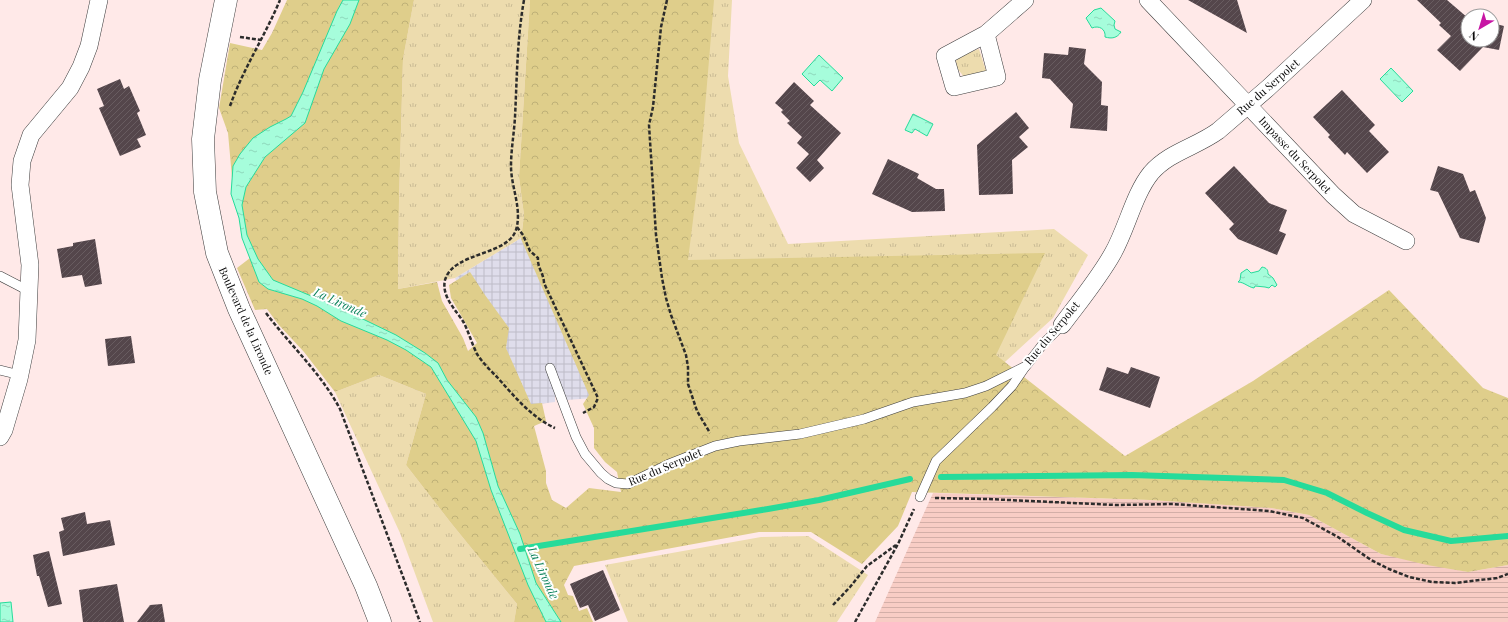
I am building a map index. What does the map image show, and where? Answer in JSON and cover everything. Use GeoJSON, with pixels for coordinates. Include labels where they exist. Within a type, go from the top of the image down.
{"type":"FeatureCollection","features":[{"type":"Feature","properties":{"kind":"street"},"geometry":{"type":"LineString","coordinates":[[0,437],[4,430],[20,375],[27,340],[30,266],[20,185],[22,161],[31,135],[70,88],[81,68],[89,46],[99,0]]}},
{"type":"Feature","properties":{"kind":"street","name":"Boulevard de la Lironde"},"geometry":{"type":"LineString","coordinates":[[226,0],[210,80],[203,139],[205,192],[217,253],[240,309],[366,586],[380,622]]}},
{"type":"Feature","properties":{"kind":"street"},"geometry":{"type":"LineString","coordinates":[[986,34],[1025,0]]}},
{"type":"Feature","properties":{"kind":"street","name":"Impasse du Serpolet"},"geometry":{"type":"LineString","coordinates":[[1148,0],[1333,195],[1354,214],[1406,241]]}},
{"type":"Feature","properties":{"kind":"street","name":"Rue du Serpolet"},"geometry":{"type":"LineString","coordinates":[[1062,325],[1113,253],[1126,228],[1142,186],[1151,173],[1166,160],[1210,136],[1248,105],[1363,0]]}},
{"type":"Feature","properties":{"kind":"lane"},"geometry":{"type":"LineString","coordinates":[[0,276],[29,292]]}},
{"type":"Feature","properties":{"kind":"lane","name":"Rue du Serpolet"},"geometry":{"type":"LineString","coordinates":[[550,368],[571,425],[585,454],[608,479],[623,484],[628,484],[669,464],[715,446],[739,441],[800,434],[864,419],[913,402],[965,394],[986,386],[1026,366],[1043,344],[1062,325]]}},
{"type":"Feature","properties":{"kind":"lane"},"geometry":{"type":"LineString","coordinates":[[920,497],[936,461],[997,402],[1012,386],[1026,366]]}},
{"type":"Feature","properties":{"kind":"lane"},"geometry":{"type":"LineString","coordinates":[[0,370],[20,375]]}},
{"type":"Feature","properties":{"kind":"path"},"geometry":{"type":"LineString","coordinates":[[229,110],[235,92],[269,27],[280,0]]}},
{"type":"Feature","properties":{"kind":"path"},"geometry":{"type":"LineString","coordinates":[[524,0],[518,50],[511,167],[517,204],[517,227],[511,238],[506,242],[456,266],[445,281],[446,294],[451,305],[463,322],[478,354],[498,378],[523,405],[545,424],[576,437]]}},
{"type":"Feature","properties":{"kind":"path"},"geometry":{"type":"LineString","coordinates":[[667,0],[661,27],[654,107],[649,125],[656,235],[662,278],[668,303],[686,354],[688,384],[697,411],[710,432],[715,446]]}},
{"type":"Feature","properties":{"kind":"path"},"geometry":{"type":"LineString","coordinates":[[517,227],[523,235],[530,251],[538,258],[537,262],[544,277],[544,283],[598,398],[594,407],[576,417],[571,425]]}},
{"type":"Feature","properties":{"kind":"path"},"geometry":{"type":"LineString","coordinates":[[266,312],[279,330],[326,385],[340,409],[420,622]]}},
{"type":"Feature","properties":{"kind":"path"},"geometry":{"type":"LineString","coordinates":[[855,622],[898,544],[920,497],[1116,505],[1173,504],[1269,511],[1303,518],[1338,537],[1371,560],[1409,577],[1432,582],[1455,583],[1497,578],[1508,574]]}},
{"type":"Feature","properties":{"kind":"path"},"geometry":{"type":"LineString","coordinates":[[833,605],[867,566],[898,544]]}},
{"type":"Feature","properties":{"kind":"shaded area"},"geometry":{"type":"Polygon","coordinates":[[[521,238],[594,398],[567,400],[560,387],[555,389],[555,402],[531,405],[484,346],[455,278],[521,238]]]}},
{"type":"Feature","properties":{"kind":"shaded area"},"geometry":{"type":"Polygon","coordinates":[[[933,493],[1150,500],[1271,508],[1309,515],[1381,554],[1468,572],[1508,565],[1508,622],[875,622],[933,493]]]}},
{"type":"Feature","properties":{"kind":"green space"},"geometry":{"type":"Polygon","coordinates":[[[287,0],[414,0],[403,59],[398,289],[437,282],[442,301],[463,338],[468,351],[477,343],[451,298],[449,285],[470,272],[509,328],[506,348],[531,404],[542,403],[546,421],[534,426],[546,471],[546,483],[552,500],[566,508],[589,488],[621,492],[617,472],[605,462],[594,448],[594,428],[583,404],[589,395],[521,239],[524,215],[519,177],[530,0],[714,0],[701,156],[688,260],[1045,253],[996,355],[1125,456],[1253,381],[1389,290],[1483,388],[1508,398],[1508,565],[1468,572],[1427,565],[1381,554],[1309,515],[1271,508],[1150,500],[912,492],[898,526],[862,564],[811,532],[759,532],[574,566],[564,585],[568,595],[573,596],[579,611],[587,608],[593,622],[514,622],[517,604],[406,465],[426,394],[379,375],[335,392],[304,352],[278,324],[267,309],[255,310],[237,268],[250,258],[234,200],[228,133],[219,108],[230,43],[262,50],[272,33],[287,0]]]}},
{"type":"Feature","properties":{"kind":"green space"},"geometry":{"type":"Polygon","coordinates":[[[414,0],[530,0],[519,177],[524,215],[521,238],[455,278],[398,289],[403,59],[414,0]]]}},
{"type":"Feature","properties":{"kind":"green space"},"geometry":{"type":"Polygon","coordinates":[[[642,0],[732,0],[728,76],[739,143],[788,244],[1054,229],[1088,255],[1053,318],[947,415],[636,377],[642,0]]]}},
{"type":"Feature","properties":{"kind":"green space"},"geometry":{"type":"Polygon","coordinates":[[[979,49],[986,71],[964,77],[957,68],[956,61],[959,56],[979,49]]]}},
{"type":"Feature","properties":{"kind":"green space"},"geometry":{"type":"Polygon","coordinates":[[[379,375],[426,394],[406,465],[517,604],[514,622],[433,622],[400,533],[335,392],[379,375]]]}},
{"type":"Feature","properties":{"kind":"green space"},"geometry":{"type":"Polygon","coordinates":[[[808,536],[868,575],[837,622],[628,622],[605,565],[761,537],[808,536]]]}},
{"type":"Feature","properties":{"kind":"water","name":"La Lironde"},"geometry":{"type":"Polygon","coordinates":[[[343,0],[359,0],[350,24],[324,69],[305,123],[265,157],[246,187],[242,205],[247,235],[258,259],[273,280],[340,308],[396,335],[438,363],[447,380],[476,417],[483,433],[498,486],[520,534],[536,583],[561,622],[546,622],[528,585],[491,490],[476,441],[431,367],[406,350],[387,340],[341,321],[317,306],[302,299],[268,289],[259,282],[242,238],[239,218],[231,194],[233,166],[240,154],[253,138],[291,116],[343,0]]]}},
{"type":"Feature","properties":{"kind":"water"},"geometry":{"type":"Polygon","coordinates":[[[1101,8],[1115,21],[1115,29],[1121,32],[1116,37],[1105,37],[1102,28],[1092,28],[1086,18],[1094,10],[1101,8]]]}},
{"type":"Feature","properties":{"kind":"water"},"geometry":{"type":"Polygon","coordinates":[[[819,55],[843,78],[832,91],[820,80],[814,86],[802,74],[819,55]]]}},
{"type":"Feature","properties":{"kind":"water"},"geometry":{"type":"Polygon","coordinates":[[[1391,68],[1413,91],[1402,102],[1380,79],[1391,68]]]}},
{"type":"Feature","properties":{"kind":"water"},"geometry":{"type":"Polygon","coordinates":[[[913,114],[933,124],[927,136],[915,129],[912,133],[905,130],[913,114]]]}},
{"type":"Feature","properties":{"kind":"water"},"geometry":{"type":"Polygon","coordinates":[[[1262,267],[1267,269],[1268,274],[1273,278],[1277,285],[1275,287],[1272,285],[1269,288],[1255,286],[1254,288],[1238,282],[1240,280],[1241,273],[1247,269],[1251,273],[1259,271],[1262,267]]]}},
{"type":"Feature","properties":{"kind":"water"},"geometry":{"type":"Polygon","coordinates":[[[11,602],[13,622],[0,622],[0,603],[11,602]]]}},
{"type":"Feature","properties":{"kind":"building"},"geometry":{"type":"Polygon","coordinates":[[[1188,0],[1237,0],[1247,33],[1188,0]]]}},
{"type":"Feature","properties":{"kind":"building"},"geometry":{"type":"Polygon","coordinates":[[[1417,0],[1447,0],[1460,11],[1460,48],[1482,48],[1460,71],[1437,50],[1451,36],[1439,25],[1441,23],[1417,0]]]}},
{"type":"Feature","properties":{"kind":"building"},"geometry":{"type":"Polygon","coordinates":[[[1500,25],[1504,26],[1500,45],[1500,25]]]}},
{"type":"Feature","properties":{"kind":"building"},"geometry":{"type":"Polygon","coordinates":[[[1069,47],[1086,49],[1084,64],[1102,82],[1101,105],[1108,106],[1107,131],[1070,128],[1073,104],[1050,79],[1042,78],[1044,53],[1068,55],[1069,47]]]}},
{"type":"Feature","properties":{"kind":"building"},"geometry":{"type":"Polygon","coordinates":[[[1488,48],[1499,48],[1499,50],[1488,48]]]}},
{"type":"Feature","properties":{"kind":"building"},"geometry":{"type":"Polygon","coordinates":[[[120,79],[124,89],[129,86],[140,111],[137,113],[146,135],[137,139],[141,147],[120,156],[99,108],[104,106],[97,89],[120,79]]]}},
{"type":"Feature","properties":{"kind":"building"},"geometry":{"type":"Polygon","coordinates":[[[794,82],[814,101],[810,105],[841,133],[817,160],[824,168],[810,182],[796,168],[809,154],[797,143],[802,137],[787,123],[790,121],[781,112],[783,110],[775,103],[794,82]]]}},
{"type":"Feature","properties":{"kind":"building"},"geometry":{"type":"Polygon","coordinates":[[[1342,90],[1375,125],[1369,131],[1389,152],[1367,173],[1347,152],[1345,155],[1328,137],[1330,135],[1313,117],[1342,90]]]}},
{"type":"Feature","properties":{"kind":"building"},"geometry":{"type":"Polygon","coordinates":[[[1016,112],[1029,128],[1019,137],[1028,147],[1012,160],[1013,194],[979,195],[977,145],[1016,112]]]}},
{"type":"Feature","properties":{"kind":"building"},"geometry":{"type":"Polygon","coordinates":[[[888,159],[919,174],[917,178],[936,189],[944,189],[945,211],[912,212],[872,194],[888,159]]]}},
{"type":"Feature","properties":{"kind":"building"},"geometry":{"type":"Polygon","coordinates":[[[1234,166],[1269,203],[1287,210],[1279,231],[1286,234],[1277,255],[1238,239],[1229,229],[1234,224],[1205,193],[1234,166]]]}},
{"type":"Feature","properties":{"kind":"building"},"geometry":{"type":"Polygon","coordinates":[[[1438,166],[1463,174],[1470,192],[1475,190],[1486,218],[1479,243],[1460,238],[1438,192],[1430,190],[1438,166]]]}},
{"type":"Feature","properties":{"kind":"building"},"geometry":{"type":"Polygon","coordinates":[[[95,239],[102,284],[85,287],[82,275],[62,278],[57,249],[73,246],[73,243],[95,239]]]}},
{"type":"Feature","properties":{"kind":"building"},"geometry":{"type":"Polygon","coordinates":[[[131,336],[135,363],[108,366],[105,339],[131,336]]]}},
{"type":"Feature","properties":{"kind":"building"},"geometry":{"type":"Polygon","coordinates":[[[1107,367],[1128,374],[1131,367],[1160,377],[1150,408],[1099,390],[1107,367]]]}},
{"type":"Feature","properties":{"kind":"building"},"geometry":{"type":"Polygon","coordinates":[[[85,512],[87,524],[110,520],[115,545],[63,556],[59,532],[64,530],[61,518],[85,512]]]}},
{"type":"Feature","properties":{"kind":"building"},"geometry":{"type":"Polygon","coordinates":[[[49,551],[62,604],[48,607],[39,576],[37,576],[33,555],[49,551]]]}},
{"type":"Feature","properties":{"kind":"building"},"geometry":{"type":"Polygon","coordinates":[[[603,570],[620,610],[595,621],[588,605],[580,608],[570,584],[603,570]]]}},
{"type":"Feature","properties":{"kind":"building"},"geometry":{"type":"Polygon","coordinates":[[[117,584],[124,622],[83,622],[79,590],[117,584]]]}},
{"type":"Feature","properties":{"kind":"building"},"geometry":{"type":"Polygon","coordinates":[[[162,604],[165,622],[137,622],[150,605],[162,604]]]}},
{"type":"Feature","properties":{"kind":"waterway"},"geometry":{"type":"LineString","coordinates":[[941,477],[1132,475],[1284,480],[1327,493],[1404,530],[1451,541],[1508,536]]}},
{"type":"Feature","properties":{"kind":"waterway"},"geometry":{"type":"LineString","coordinates":[[520,549],[819,500],[910,479]]}}]}
